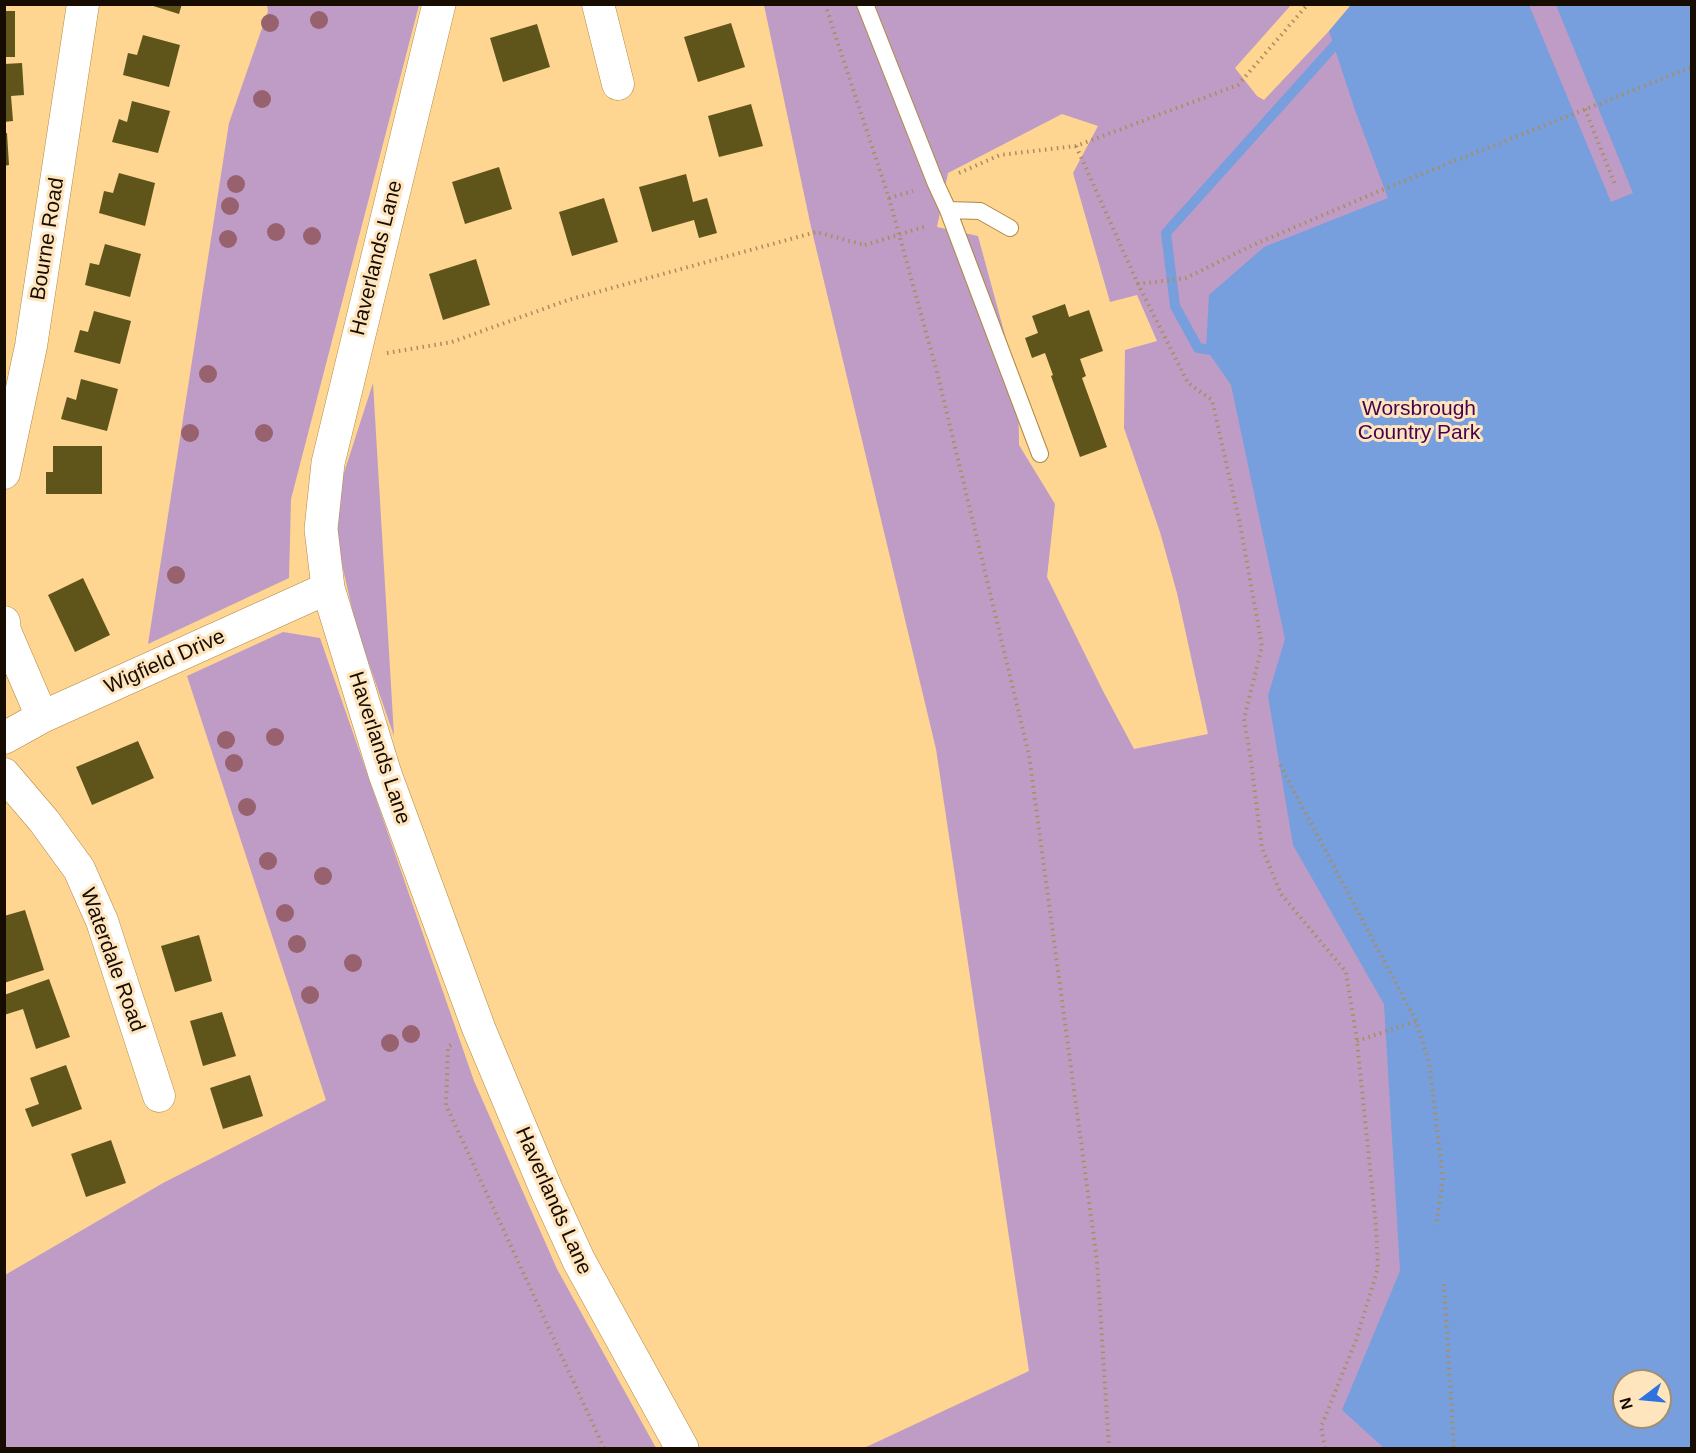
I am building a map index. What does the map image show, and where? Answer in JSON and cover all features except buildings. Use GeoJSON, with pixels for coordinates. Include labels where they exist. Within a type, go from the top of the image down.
{"type":"FeatureCollection","features":[{"type":"Feature","properties":{"kind":"street","name":"Bourne Road"},"geometry":{"type":"LineString","coordinates":[[4,472],[31,346],[83,4]]}},
{"type":"Feature","properties":{"kind":"street","name":"Haverlands Lane"},"geometry":{"type":"LineString","coordinates":[[439,4],[328,464],[321,530],[328,588],[385,774],[479,1029],[546,1189],[579,1261],[682,1449]]}},
{"type":"Feature","properties":{"kind":"street"},"geometry":{"type":"LineString","coordinates":[[598,4],[618,84]]}},
{"type":"Feature","properties":{"kind":"street","name":"Wigfield Drive"},"geometry":{"type":"LineString","coordinates":[[4,738],[42,717],[328,588]]}},
{"type":"Feature","properties":{"kind":"street"},"geometry":{"type":"LineString","coordinates":[[4,622],[5,631],[42,717]]}},
{"type":"Feature","properties":{"kind":"street","name":"Waterdale Road"},"geometry":{"type":"LineString","coordinates":[[4,774],[44,821],[79,870],[102,921],[159,1096]]}},
{"type":"Feature","properties":{"kind":"lane"},"geometry":{"type":"LineString","coordinates":[[865,4],[948,210],[1040,454]]}},
{"type":"Feature","properties":{"kind":"lane"},"geometry":{"type":"LineString","coordinates":[[948,210],[980,211],[1010,228]]}},
{"type":"Feature","properties":{"kind":"path"},"geometry":{"type":"LineString","coordinates":[[825,4],[889,198],[937,372],[1029,755],[1097,1261],[1109,1449]]}},
{"type":"Feature","properties":{"kind":"path"},"geometry":{"type":"LineString","coordinates":[[889,198],[936,184],[1000,155],[1076,146],[1238,85],[1308,4]]}},
{"type":"Feature","properties":{"kind":"path"},"geometry":{"type":"LineString","coordinates":[[1138,284],[1186,278],[1253,245],[1384,189],[1692,67]]}},
{"type":"Feature","properties":{"kind":"path"},"geometry":{"type":"LineString","coordinates":[[1585,109],[1616,187]]}},
{"type":"Feature","properties":{"kind":"path"},"geometry":{"type":"LineString","coordinates":[[1076,146],[1138,284],[1188,382],[1212,400],[1240,524],[1262,646],[1244,719],[1262,848],[1281,894],[1346,972],[1357,1041],[1376,1226],[1378,1268],[1356,1340],[1321,1427],[1324,1449]]}},
{"type":"Feature","properties":{"kind":"path"},"geometry":{"type":"LineString","coordinates":[[393,353],[452,342],[568,300],[816,232],[865,245],[927,226]]}},
{"type":"Feature","properties":{"kind":"path"},"geometry":{"type":"LineString","coordinates":[[1280,765],[1416,1021],[1429,1062],[1443,1178],[1436,1226]]}},
{"type":"Feature","properties":{"kind":"path"},"geometry":{"type":"LineString","coordinates":[[1357,1041],[1416,1021]]}},
{"type":"Feature","properties":{"kind":"path"},"geometry":{"type":"LineString","coordinates":[[479,1029],[447,1047],[446,1105],[604,1449]]}},
{"type":"Feature","properties":{"kind":"path"},"geometry":{"type":"LineString","coordinates":[[1444,1284],[1454,1449]]}},
{"type":"Feature","properties":{"kind":"green space"},"geometry":{"type":"Polygon","coordinates":[[[267,5],[419,5],[291,499],[289,578],[148,644],[229,123],[268,11],[267,5]]]}},
{"type":"Feature","properties":{"kind":"green space","name":"Worsbrough Country Park"},"geometry":{"type":"Polygon","coordinates":[[[764,5],[1291,5],[1235,68],[1257,96],[1264,100],[1351,5],[1691,5],[1691,1448],[864,1448],[1029,1371],[936,749],[811,227],[764,5]],[[1062,114],[948,173],[937,227],[978,236],[1018,383],[1019,445],[1055,504],[1047,577],[1134,749],[1208,734],[1177,593],[1160,532],[1124,428],[1125,350],[1157,341],[1137,295],[1110,302],[1073,173],[1098,126],[1062,114]]]}},
{"type":"Feature","properties":{"kind":"green space"},"geometry":{"type":"Polygon","coordinates":[[[373,383],[394,736],[356,626],[336,538],[343,476],[373,383]]]}},
{"type":"Feature","properties":{"kind":"green space"},"geometry":{"type":"Polygon","coordinates":[[[283,632],[320,638],[474,1081],[557,1269],[656,1448],[5,1448],[5,1275],[163,1183],[326,1100],[187,676],[283,632]]]}},
{"type":"Feature","properties":{"kind":"water","name":"Worsbrough Country Park"},"geometry":{"type":"Polygon","coordinates":[[[1351,5],[1529,5],[1611,202],[1633,193],[1556,5],[1691,5],[1691,1448],[1384,1448],[1342,1410],[1400,1271],[1384,1004],[1293,845],[1268,696],[1285,639],[1231,385],[1206,349],[1209,295],[1264,247],[1388,198],[1355,110],[1329,31],[1351,5]]]}},
{"type":"Feature","properties":{"kind":"waterway"},"geometry":{"type":"LineString","coordinates":[[1219,351],[1198,348],[1175,306],[1166,233],[1335,45],[1346,39]]}}]}
